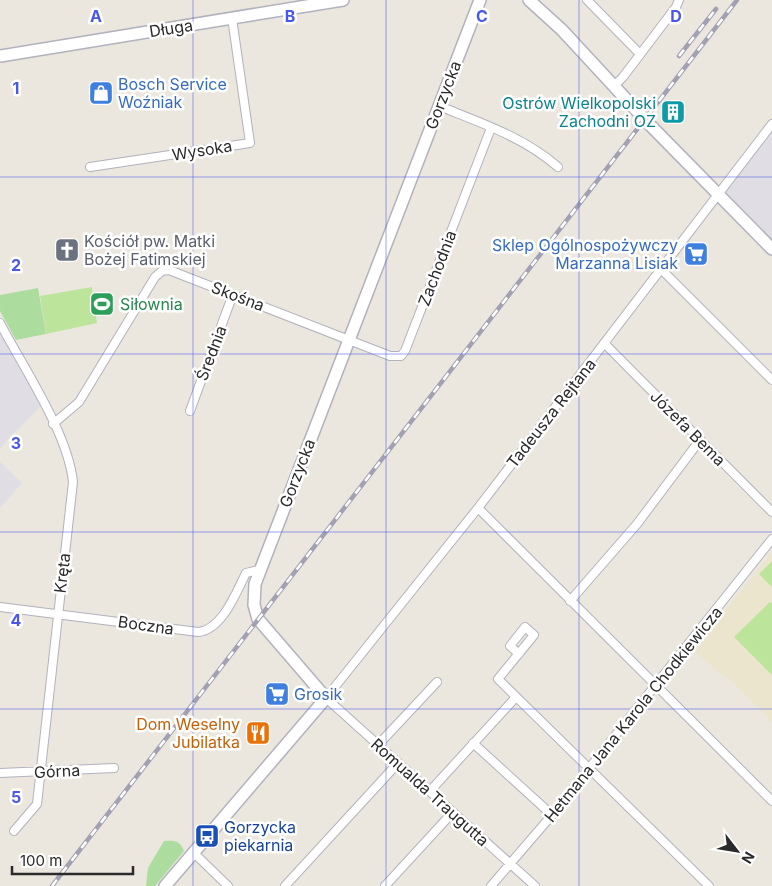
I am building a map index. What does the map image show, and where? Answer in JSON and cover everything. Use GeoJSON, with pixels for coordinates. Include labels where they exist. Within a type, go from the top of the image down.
{"type":"FeatureCollection","features":[{"type":"Feature","properties":{"kind":"street","name":"Długa"},"geometry":{"type":"LineString","coordinates":[[0,56],[343,0]]}},
{"type":"Feature","properties":{"kind":"street","name":"Gorzycka"},"geometry":{"type":"LineString","coordinates":[[326,698],[258,619],[254,596],[259,570],[480,0]]}},
{"type":"Feature","properties":{"kind":"street"},"geometry":{"type":"LineString","coordinates":[[529,0],[545,13],[772,249]]}},
{"type":"Feature","properties":{"kind":"street"},"geometry":{"type":"LineString","coordinates":[[587,0],[640,54]]}},
{"type":"Feature","properties":{"kind":"street"},"geometry":{"type":"LineString","coordinates":[[614,86],[676,7],[679,0]]}},
{"type":"Feature","properties":{"kind":"street","name":"Wysoka"},"geometry":{"type":"LineString","coordinates":[[90,167],[250,142],[232,18]]}},
{"type":"Feature","properties":{"kind":"street"},"geometry":{"type":"LineString","coordinates":[[439,106],[539,150],[558,167]]}},
{"type":"Feature","properties":{"kind":"street","name":"Tadeusza Rejtana"},"geometry":{"type":"LineString","coordinates":[[326,698],[478,508],[772,124]]}},
{"type":"Feature","properties":{"kind":"street","name":"Zachodnia"},"geometry":{"type":"LineString","coordinates":[[348,340],[396,357],[401,356],[405,351],[491,128]]}},
{"type":"Feature","properties":{"kind":"street"},"geometry":{"type":"LineString","coordinates":[[661,269],[772,380]]}},
{"type":"Feature","properties":{"kind":"street","name":"Skośna"},"geometry":{"type":"LineString","coordinates":[[53,424],[79,402],[155,277],[169,270],[348,340]]}},
{"type":"Feature","properties":{"kind":"street","name":"Średnia"},"geometry":{"type":"LineString","coordinates":[[190,411],[233,294]]}},
{"type":"Feature","properties":{"kind":"street","name":"Kręta"},"geometry":{"type":"LineString","coordinates":[[0,323],[53,424],[71,468],[73,482],[37,804],[14,831]]}},
{"type":"Feature","properties":{"kind":"street","name":"Józefa Bema"},"geometry":{"type":"LineString","coordinates":[[604,343],[772,512]]}},
{"type":"Feature","properties":{"kind":"street"},"geometry":{"type":"LineString","coordinates":[[570,601],[637,524],[700,440]]}},
{"type":"Feature","properties":{"kind":"street"},"geometry":{"type":"LineString","coordinates":[[478,508],[772,801]]}},
{"type":"Feature","properties":{"kind":"street","name":"Hetmana Jana Karola Chodkiewicza"},"geometry":{"type":"LineString","coordinates":[[491,886],[552,815],[772,540]]}},
{"type":"Feature","properties":{"kind":"street","name":"Boczna"},"geometry":{"type":"LineString","coordinates":[[0,607],[198,632],[208,631],[216,623],[233,598],[246,573],[259,570]]}},
{"type":"Feature","properties":{"kind":"street"},"geometry":{"type":"LineString","coordinates":[[518,654],[498,679],[709,886]]}},
{"type":"Feature","properties":{"kind":"street"},"geometry":{"type":"LineString","coordinates":[[378,745],[437,682]]}},
{"type":"Feature","properties":{"kind":"street"},"geometry":{"type":"LineString","coordinates":[[430,792],[516,697]]}},
{"type":"Feature","properties":{"kind":"street"},"geometry":{"type":"LineString","coordinates":[[165,886],[326,698]]}},
{"type":"Feature","properties":{"kind":"street","name":"Romualda Traugutta"},"geometry":{"type":"LineString","coordinates":[[326,698],[534,886]]}},
{"type":"Feature","properties":{"kind":"street"},"geometry":{"type":"LineString","coordinates":[[473,743],[552,815]]}},
{"type":"Feature","properties":{"kind":"street"},"geometry":{"type":"LineString","coordinates":[[285,886],[398,763]]}},
{"type":"Feature","properties":{"kind":"street","name":"Górna"},"geometry":{"type":"LineString","coordinates":[[0,773],[114,768]]}},
{"type":"Feature","properties":{"kind":"street"},"geometry":{"type":"LineString","coordinates":[[385,886],[453,812]]}},
{"type":"Feature","properties":{"kind":"street"},"geometry":{"type":"LineString","coordinates":[[193,852],[228,886]]}},
{"type":"Feature","properties":{"kind":"shaded area"},"geometry":{"type":"Polygon","coordinates":[[[772,133],[772,240],[726,192],[772,133]]]}},
{"type":"Feature","properties":{"kind":"shaded area"},"geometry":{"type":"Polygon","coordinates":[[[0,323],[43,404],[0,448],[0,323]]]}},
{"type":"Feature","properties":{"kind":"shaded area"},"geometry":{"type":"Polygon","coordinates":[[[0,462],[22,483],[0,508],[0,462]]]}},
{"type":"Feature","properties":{"kind":"shaded area"},"geometry":{"type":"Polygon","coordinates":[[[772,552],[772,723],[734,684],[693,651],[772,552]]]}},
{"type":"Feature","properties":{"kind":"green space"},"geometry":{"type":"Polygon","coordinates":[[[92,287],[97,323],[46,334],[40,296],[92,287]]]}},
{"type":"Feature","properties":{"kind":"green space"},"geometry":{"type":"Polygon","coordinates":[[[38,288],[46,334],[16,340],[0,311],[0,295],[38,288]]]}},
{"type":"Feature","properties":{"kind":"green space"},"geometry":{"type":"Polygon","coordinates":[[[772,561],[772,587],[759,574],[772,561]]]}},
{"type":"Feature","properties":{"kind":"green space"},"geometry":{"type":"Polygon","coordinates":[[[770,602],[772,603],[772,675],[734,637],[770,602]]]}},
{"type":"Feature","properties":{"kind":"green space"},"geometry":{"type":"Polygon","coordinates":[[[164,841],[177,842],[184,851],[155,886],[146,886],[148,868],[164,841]]]}},
{"type":"Feature","properties":{"kind":"railway"},"geometry":{"type":"LineString","coordinates":[[52,886],[737,0]]}},
{"type":"Feature","properties":{"kind":"railway"},"geometry":{"type":"LineString","coordinates":[[679,56],[716,9]]}},
{"type":"Feature","properties":{"kind":"place","name":"Bosch Service Woźniak"},"geometry":{"type":"Point","coordinates":[101,93]}},
{"type":"Feature","properties":{"kind":"place","name":"Ostrów Wielkopolski Zachodni OZ"},"geometry":{"type":"Point","coordinates":[673,112]}},
{"type":"Feature","properties":{"kind":"place","name":"Kościół pw. Matki Bożej Fatimskiej"},"geometry":{"type":"Point","coordinates":[67,250]}},
{"type":"Feature","properties":{"kind":"place","name":"Sklep Ogólnospożywczy Marzanna Lisiak"},"geometry":{"type":"Point","coordinates":[696,254]}},
{"type":"Feature","properties":{"kind":"place","name":"Siłownia"},"geometry":{"type":"Point","coordinates":[102,304]}},
{"type":"Feature","properties":{"kind":"place","name":"Grosik"},"geometry":{"type":"Point","coordinates":[277,694]}},
{"type":"Feature","properties":{"kind":"place","name":"Dom Weselny Jubilatka"},"geometry":{"type":"Point","coordinates":[258,733]}},
{"type":"Feature","properties":{"kind":"place","name":"Gorzycka piekarnia"},"geometry":{"type":"Point","coordinates":[207,836]}}]}
